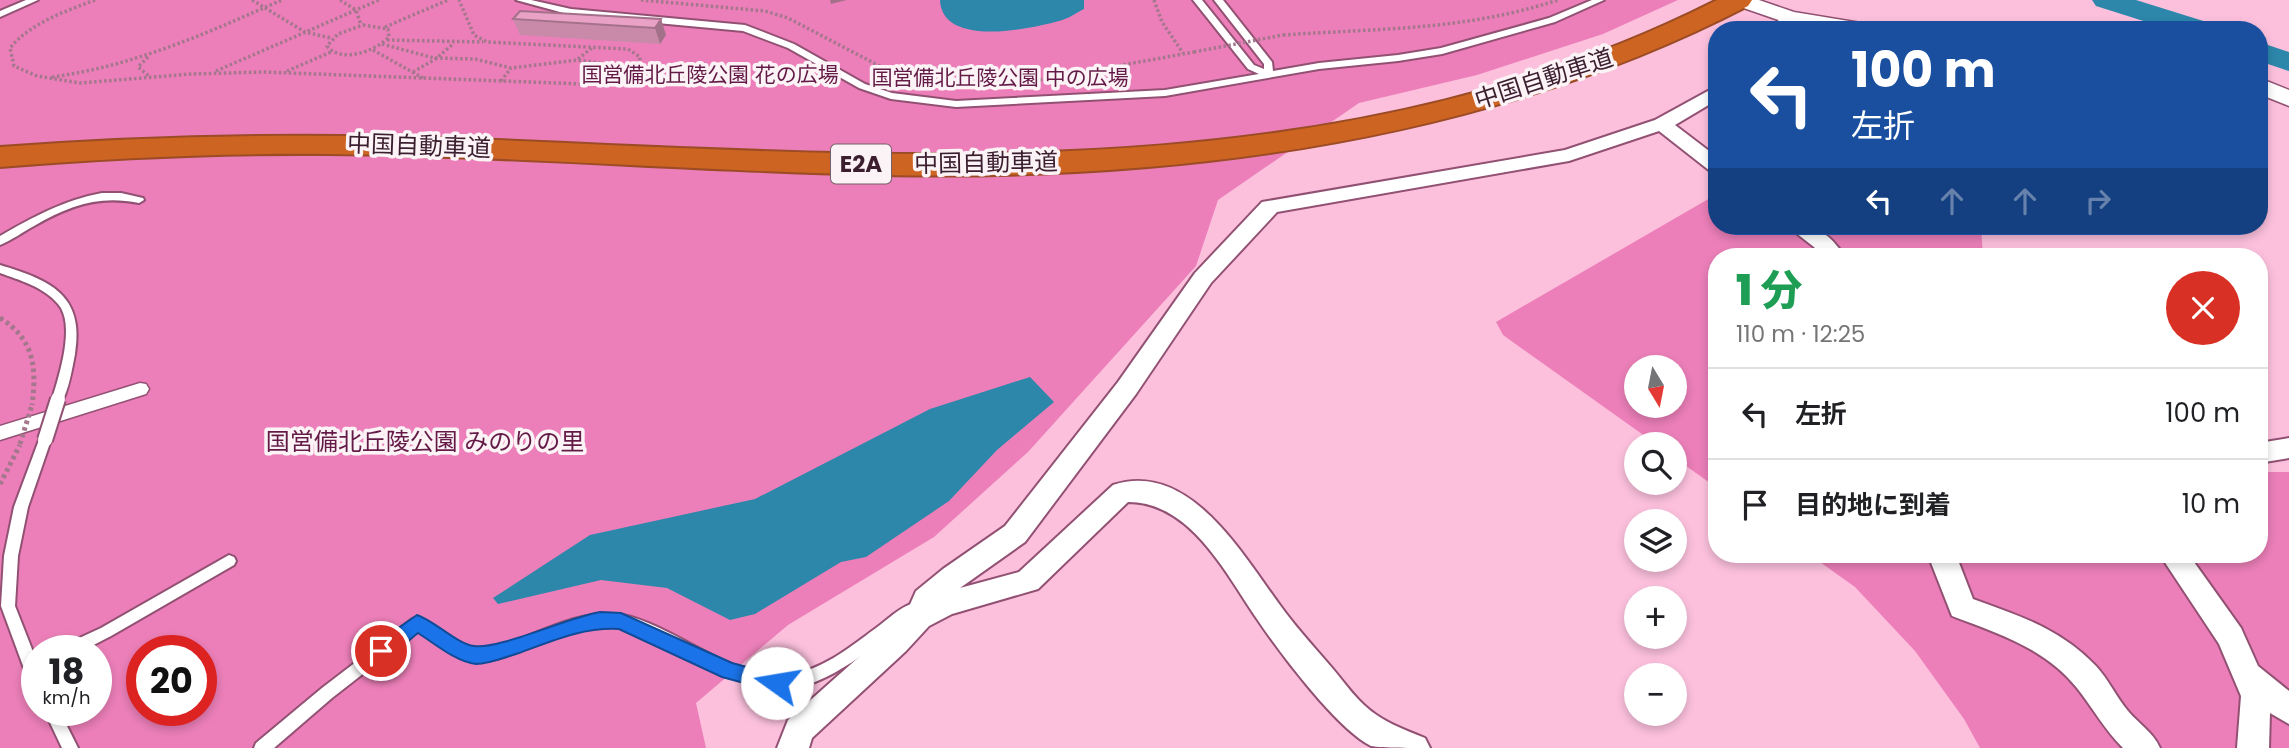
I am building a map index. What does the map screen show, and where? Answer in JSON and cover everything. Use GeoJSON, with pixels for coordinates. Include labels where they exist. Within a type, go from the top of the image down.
{"type":"FeatureCollection","features":[{"type":"Feature","properties":{"kind":"highway","name":"中国自動車道"},"geometry":{"type":"LineString","coordinates":[[0,142],[119,132],[310,127],[892,148],[1023,146],[1189,136],[1356,111],[1481,82],[1560,59],[1695,9],[1738,0]]}},
{"type":"Feature","properties":{"kind":"highway","name":"中国自動車道"},"geometry":{"type":"LineString","coordinates":[[0,157],[198,144],[295,143],[886,164],[1077,161],[1179,153],[1326,134],[1404,119],[1496,96],[1574,72],[1695,9]]}},
{"type":"Feature","properties":{"kind":"street"},"geometry":{"type":"LineString","coordinates":[[1738,0],[1779,21]]}},
{"type":"Feature","properties":{"kind":"street"},"geometry":{"type":"LineString","coordinates":[[2268,89],[2289,99]]}},
{"type":"Feature","properties":{"kind":"street"},"geometry":{"type":"LineString","coordinates":[[793,748],[799,730],[896,642],[953,577],[1015,534],[1127,388],[1203,278],[1270,207],[1536,162],[1618,140],[1662,124],[1708,97]]}},
{"type":"Feature","properties":{"kind":"street"},"geometry":{"type":"LineString","coordinates":[[1662,124],[1708,160]]}},
{"type":"Feature","properties":{"kind":"street"},"geometry":{"type":"LineString","coordinates":[[1812,235],[1827,248]]}},
{"type":"Feature","properties":{"kind":"street"},"geometry":{"type":"LineString","coordinates":[[0,433],[140,389]]}},
{"type":"Feature","properties":{"kind":"street"},"geometry":{"type":"LineString","coordinates":[[2268,452],[2289,449]]}},
{"type":"Feature","properties":{"kind":"street"},"geometry":{"type":"LineString","coordinates":[[923,609],[1028,581],[1122,492],[1150,492],[1180,506],[1213,534],[1276,623],[1353,716],[1385,738],[1414,748]]}},
{"type":"Feature","properties":{"kind":"street"},"geometry":{"type":"LineString","coordinates":[[1945,563],[1962,607],[2022,630],[2054,646],[2087,677],[2117,721],[2144,748]]}},
{"type":"Feature","properties":{"kind":"street"},"geometry":{"type":"LineString","coordinates":[[2180,563],[2231,637],[2256,696],[2253,748]]}},
{"type":"Feature","properties":{"kind":"street"},"geometry":{"type":"LineString","coordinates":[[2246,674],[2289,710]]}},
{"type":"Feature","properties":{"kind":"lane"},"geometry":{"type":"LineString","coordinates":[[0,14],[34,0]]}},
{"type":"Feature","properties":{"kind":"lane"},"geometry":{"type":"LineString","coordinates":[[520,0],[571,12],[745,28],[791,46],[862,86],[891,96],[956,104],[1165,93],[1268,74],[1442,51],[1552,20],[1600,0]]}},
{"type":"Feature","properties":{"kind":"lane"},"geometry":{"type":"LineString","coordinates":[[1197,0],[1251,67],[1268,74]]}},
{"type":"Feature","properties":{"kind":"lane"},"geometry":{"type":"LineString","coordinates":[[1218,0],[1269,64],[1268,74]]}},
{"type":"Feature","properties":{"kind":"lane"},"geometry":{"type":"LineString","coordinates":[[0,241],[76,202],[112,196],[139,200]]}},
{"type":"Feature","properties":{"kind":"lane"},"geometry":{"type":"LineString","coordinates":[[0,269],[36,282],[64,303],[72,325],[69,356],[58,399],[21,507],[11,556],[8,606],[21,638]]}},
{"type":"Feature","properties":{"kind":"lane"},"geometry":{"type":"LineString","coordinates":[[100,635],[229,561]]}},
{"type":"Feature","properties":{"kind":"lane"},"geometry":{"type":"LineString","coordinates":[[262,748],[417,623],[462,650],[476,655],[501,650],[580,624],[600,620],[621,621],[729,671],[777,683],[825,669],[923,609]]}},
{"type":"Feature","properties":{"kind":"lane"},"geometry":{"type":"LineString","coordinates":[[59,726],[70,748]]}},
{"type":"Feature","properties":{"kind":"path"},"geometry":{"type":"LineString","coordinates":[[95,0],[20,36],[10,48],[14,66],[43,78],[80,83],[212,73],[284,73],[610,85],[629,79],[640,69],[640,57],[625,48],[386,40]]}},
{"type":"Feature","properties":{"kind":"path"},"geometry":{"type":"LineString","coordinates":[[252,0],[305,32],[331,38]]}},
{"type":"Feature","properties":{"kind":"path"},"geometry":{"type":"LineString","coordinates":[[43,78],[104,69],[158,51],[282,0]]}},
{"type":"Feature","properties":{"kind":"path"},"geometry":{"type":"LineString","coordinates":[[340,0],[356,10],[361,25]]}},
{"type":"Feature","properties":{"kind":"path"},"geometry":{"type":"LineString","coordinates":[[212,73],[379,0]]}},
{"type":"Feature","properties":{"kind":"path"},"geometry":{"type":"LineString","coordinates":[[331,52],[327,46],[331,38],[342,31],[361,25],[385,27],[448,0]]}},
{"type":"Feature","properties":{"kind":"path"},"geometry":{"type":"LineString","coordinates":[[459,0],[474,34],[487,42]]}},
{"type":"Feature","properties":{"kind":"path"},"geometry":{"type":"LineString","coordinates":[[641,0],[765,11],[788,18],[891,72],[928,82],[1040,80],[1283,35],[1331,31],[1391,31],[1431,26],[1536,8],[1558,0]]}},
{"type":"Feature","properties":{"kind":"path"},"geometry":{"type":"LineString","coordinates":[[1154,0],[1162,22],[1183,53]]}},
{"type":"Feature","properties":{"kind":"path"},"geometry":{"type":"LineString","coordinates":[[284,73],[331,52],[351,55],[372,49],[386,40],[390,33],[385,27]]}},
{"type":"Feature","properties":{"kind":"path"},"geometry":{"type":"LineString","coordinates":[[414,72],[437,58],[454,42]]}},
{"type":"Feature","properties":{"kind":"path"},"geometry":{"type":"LineString","coordinates":[[382,44],[437,58],[475,59],[511,68],[578,60],[640,69]]}},
{"type":"Feature","properties":{"kind":"path"},"geometry":{"type":"LineString","coordinates":[[625,48],[630,44]]}},
{"type":"Feature","properties":{"kind":"path"},"geometry":{"type":"LineString","coordinates":[[578,60],[593,47]]}},
{"type":"Feature","properties":{"kind":"path"},"geometry":{"type":"LineString","coordinates":[[372,49],[424,79]]}},
{"type":"Feature","properties":{"kind":"path"},"geometry":{"type":"LineString","coordinates":[[157,77],[143,74],[138,67],[158,51]]}},
{"type":"Feature","properties":{"kind":"path"},"geometry":{"type":"LineString","coordinates":[[501,82],[511,68]]}},
{"type":"Feature","properties":{"kind":"path"},"geometry":{"type":"LineString","coordinates":[[0,318],[21,334],[27,344],[32,369],[32,405],[20,444],[0,484]]}},
{"type":"Feature","properties":{"kind":"green space","name":"国営備北丘陵公園 みのりの里"},"geometry":{"type":"Polygon","coordinates":[[[0,0],[1678,0],[1603,34],[1477,75],[1359,103],[1218,200],[1196,266],[1028,452],[934,537],[788,625],[696,703],[706,748],[0,748],[0,0]]]}},
{"type":"Feature","properties":{"kind":"green space"},"geometry":{"type":"Polygon","coordinates":[[[1708,199],[1708,235],[1982,235],[1982,248],[1708,248],[1708,482],[1687,467],[1687,432],[1639,432],[1503,335],[1496,322],[1708,199]]]}},
{"type":"Feature","properties":{"kind":"green space"},"geometry":{"type":"Polygon","coordinates":[[[2268,472],[2289,472],[2289,748],[1980,748],[1964,719],[1915,651],[1855,587],[1821,563],[2268,563],[2268,472]]]}},
{"type":"Feature","properties":{"kind":"water"},"geometry":{"type":"Polygon","coordinates":[[[940,0],[1084,0],[1084,9],[1066,19],[1046,24],[989,32],[955,25],[944,15],[940,0]]]}},
{"type":"Feature","properties":{"kind":"water"},"geometry":{"type":"Polygon","coordinates":[[[1030,377],[1054,402],[997,450],[949,501],[866,557],[841,562],[755,614],[730,620],[667,588],[601,580],[498,604],[493,598],[590,535],[755,499],[930,409],[1030,377]]]}},
{"type":"Feature","properties":{"kind":"building"},"geometry":{"type":"Polygon","coordinates":[[[520,11],[661,19],[655,28],[513,19],[520,11]]]}},
{"type":"Feature","properties":{"kind":"waterway"},"geometry":{"type":"LineString","coordinates":[[2106,0],[2174,21]]}},
{"type":"Feature","properties":{"kind":"waterway"},"geometry":{"type":"LineString","coordinates":[[2268,54],[2289,62]]}},
{"type":"Feature","properties":{"kind":"route"},"geometry":{"type":"LineString","coordinates":[[381,651],[417,623],[462,650],[476,655],[501,650],[558,629],[600,620],[621,621],[729,671],[777,683]]}},
{"type":"Feature","properties":{"kind":"park label","name":"国営備北丘陵公園 花の広場"},"geometry":{"type":"Point","coordinates":[710,75]}},
{"type":"Feature","properties":{"kind":"park label","name":"国営備北丘陵公園 中の広場"},"geometry":{"type":"Point","coordinates":[1000,78]}}]}
